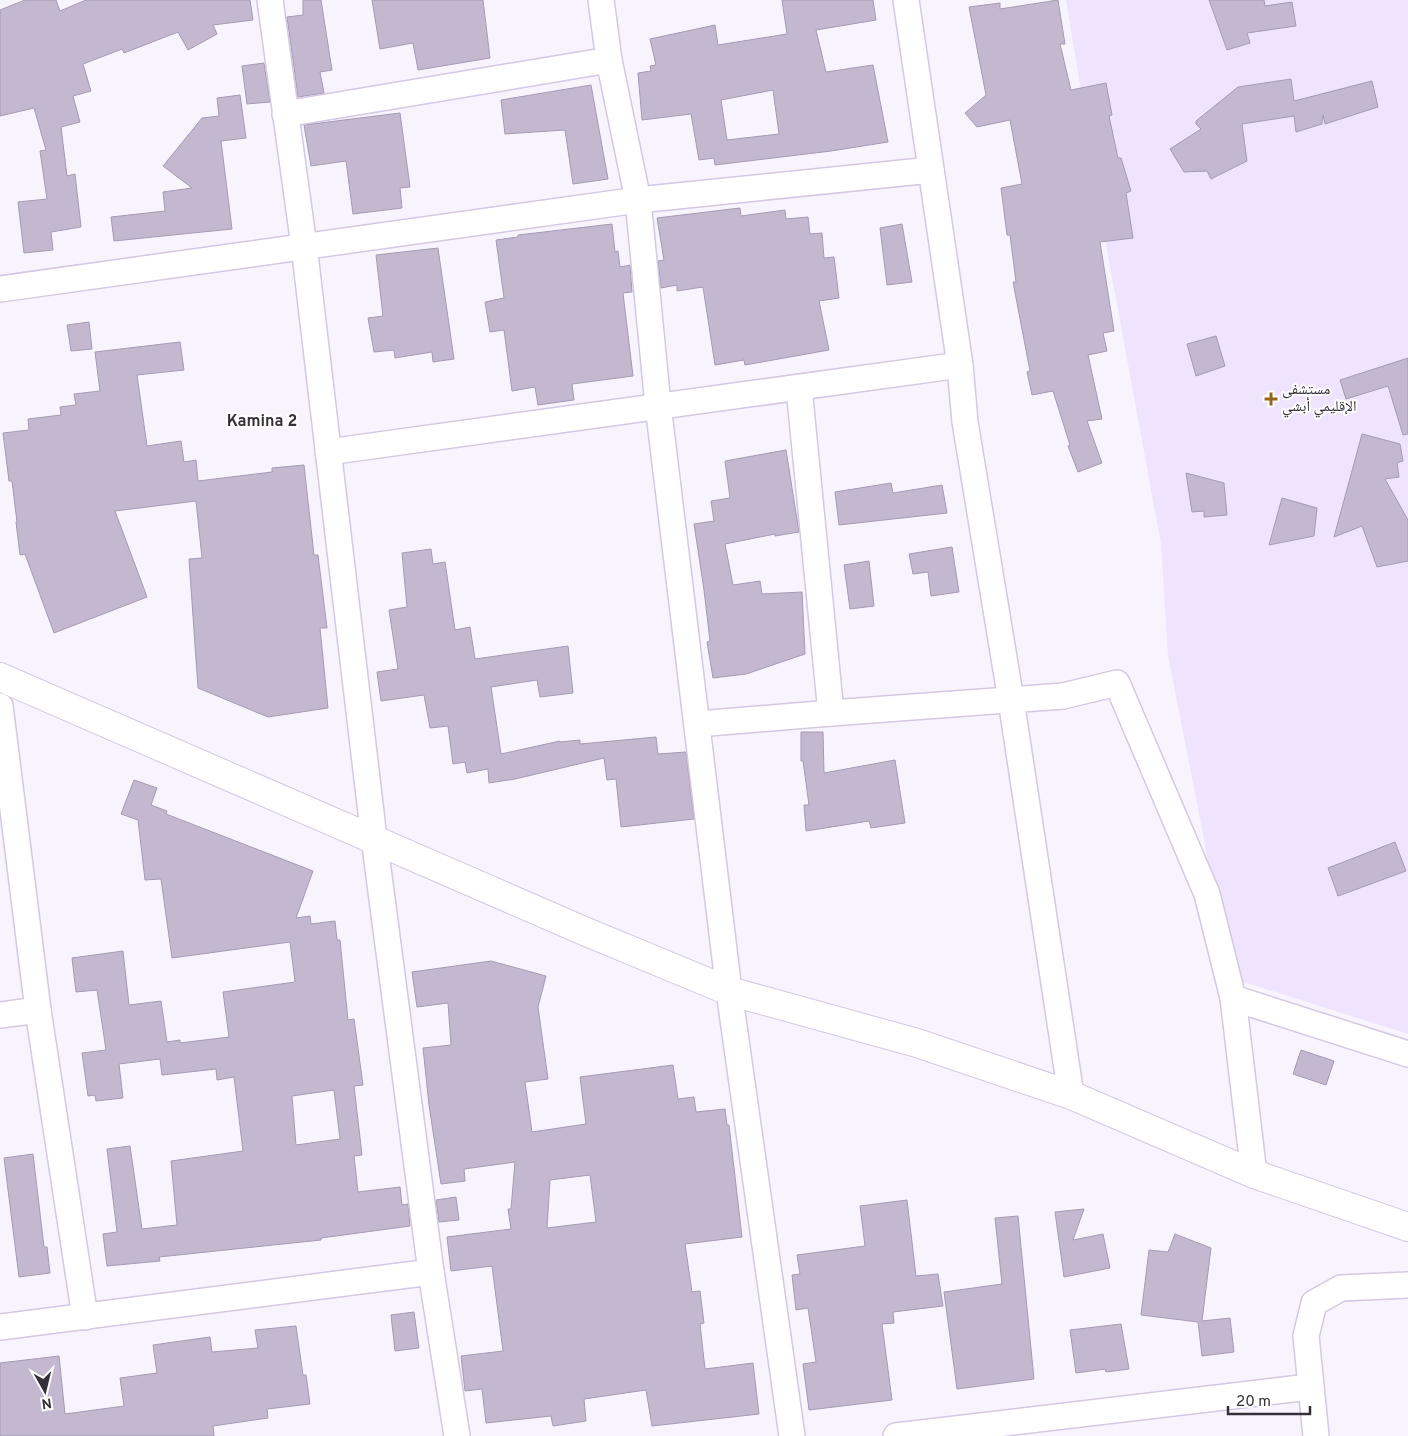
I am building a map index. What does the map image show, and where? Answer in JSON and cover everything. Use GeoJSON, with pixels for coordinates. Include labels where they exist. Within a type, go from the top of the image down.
{"type":"FeatureCollection","features":[{"type":"Feature","properties":{"kind":"street"},"geometry":{"type":"LineString","coordinates":[[270,0],[304,246],[374,838],[431,1272],[456,1436]]}},
{"type":"Feature","properties":{"kind":"street"},"geometry":{"type":"LineString","coordinates":[[601,0],[609,60],[638,200],[658,405],[729,991],[792,1436]]}},
{"type":"Feature","properties":{"kind":"street"},"geometry":{"type":"LineString","coordinates":[[906,0],[960,365],[965,422],[1011,700],[1071,1095]]}},
{"type":"Feature","properties":{"kind":"street"},"geometry":{"type":"LineString","coordinates":[[285,114],[609,60]]}},
{"type":"Feature","properties":{"kind":"street"},"geometry":{"type":"LineString","coordinates":[[0,289],[638,200],[931,170]]}},
{"type":"Feature","properties":{"kind":"street"},"geometry":{"type":"LineString","coordinates":[[328,452],[658,405],[799,388],[960,365]]}},
{"type":"Feature","properties":{"kind":"street"},"geometry":{"type":"LineString","coordinates":[[799,388],[831,713]]}},
{"type":"Feature","properties":{"kind":"street"},"geometry":{"type":"LineString","coordinates":[[0,677],[374,838],[584,931],[729,991],[917,1043],[1071,1095],[1254,1174],[1408,1227]]}},
{"type":"Feature","properties":{"kind":"street"},"geometry":{"type":"LineString","coordinates":[[698,724],[1063,696],[1118,683],[1206,894],[1233,998],[1254,1174]]}},
{"type":"Feature","properties":{"kind":"street"},"geometry":{"type":"LineString","coordinates":[[0,706],[38,1010],[85,1317]]}},
{"type":"Feature","properties":{"kind":"street"},"geometry":{"type":"LineString","coordinates":[[1233,998],[1408,1054]]}},
{"type":"Feature","properties":{"kind":"street"},"geometry":{"type":"LineString","coordinates":[[0,1015],[38,1010]]}},
{"type":"Feature","properties":{"kind":"street"},"geometry":{"type":"LineString","coordinates":[[0,1327],[431,1272]]}},
{"type":"Feature","properties":{"kind":"street"},"geometry":{"type":"LineString","coordinates":[[1316,1436],[1306,1336],[1314,1303],[1341,1288],[1408,1284]]}},
{"type":"Feature","properties":{"kind":"street"},"geometry":{"type":"LineString","coordinates":[[896,1436],[1052,1427],[1310,1387]]}},
{"type":"Feature","properties":{"kind":"shaded area","name":"مستشفى الإقليمي أبشي"},"geometry":{"type":"Polygon","coordinates":[[[1066,0],[1408,0],[1408,1034],[1231,978],[1168,655],[1161,544],[1108,255],[1066,0]]]}},
{"type":"Feature","properties":{"kind":"building"},"geometry":{"type":"Polygon","coordinates":[[[25,0],[56,0],[60,11],[86,0],[250,0],[253,20],[213,25],[217,34],[188,50],[178,32],[124,53],[122,49],[83,64],[91,91],[73,96],[80,122],[61,127],[67,176],[75,174],[81,227],[51,232],[53,250],[24,253],[18,202],[47,199],[40,151],[46,150],[34,108],[0,116],[0,10],[25,0]]]}},
{"type":"Feature","properties":{"kind":"building"},"geometry":{"type":"Polygon","coordinates":[[[303,0],[321,0],[332,70],[320,72],[324,93],[298,97],[287,17],[303,15],[303,0]]]}},
{"type":"Feature","properties":{"kind":"building"},"geometry":{"type":"Polygon","coordinates":[[[372,0],[483,0],[490,58],[418,70],[413,43],[380,49],[372,0]]]}},
{"type":"Feature","properties":{"kind":"building"},"geometry":{"type":"Polygon","coordinates":[[[782,0],[873,0],[876,20],[816,30],[826,72],[873,65],[888,142],[715,165],[714,158],[699,160],[691,114],[642,120],[638,73],[651,71],[650,66],[656,65],[650,39],[715,25],[718,45],[787,34],[782,0]],[[773,90],[721,100],[727,140],[779,134],[773,90]]]}},
{"type":"Feature","properties":{"kind":"building"},"geometry":{"type":"Polygon","coordinates":[[[1058,0],[1065,44],[1060,44],[1071,90],[1106,83],[1112,115],[1109,116],[1118,158],[1121,158],[1131,191],[1126,193],[1133,238],[1100,242],[1114,331],[1103,333],[1107,351],[1088,355],[1102,419],[1087,421],[1102,463],[1078,472],[1068,446],[1070,445],[1053,391],[1032,395],[1027,372],[1030,371],[1013,282],[1016,282],[1001,188],[1022,184],[1010,120],[977,127],[965,113],[986,95],[969,7],[1000,3],[1000,9],[1058,0]]]}},
{"type":"Feature","properties":{"kind":"building"},"geometry":{"type":"Polygon","coordinates":[[[1209,0],[1264,0],[1265,6],[1292,2],[1296,26],[1247,33],[1250,43],[1227,50],[1209,0]]]}},
{"type":"Feature","properties":{"kind":"building"},"geometry":{"type":"Polygon","coordinates":[[[264,63],[270,102],[247,104],[242,66],[264,63]]]}},
{"type":"Feature","properties":{"kind":"building"},"geometry":{"type":"Polygon","coordinates":[[[1291,79],[1294,101],[1372,81],[1378,107],[1325,124],[1323,115],[1322,124],[1296,132],[1294,116],[1242,124],[1247,161],[1211,179],[1207,171],[1184,172],[1170,149],[1201,129],[1196,124],[1196,121],[1238,87],[1291,79]]]}},
{"type":"Feature","properties":{"kind":"building"},"geometry":{"type":"Polygon","coordinates":[[[591,85],[608,179],[573,184],[565,130],[505,134],[501,100],[591,85]]]}},
{"type":"Feature","properties":{"kind":"building"},"geometry":{"type":"Polygon","coordinates":[[[240,95],[246,138],[221,141],[232,229],[114,241],[111,217],[165,211],[163,192],[192,188],[163,166],[202,118],[219,116],[217,98],[240,95]]]}},
{"type":"Feature","properties":{"kind":"building"},"geometry":{"type":"Polygon","coordinates":[[[400,113],[410,187],[400,188],[402,208],[353,214],[346,161],[311,166],[304,125],[400,113]]]}},
{"type":"Feature","properties":{"kind":"building"},"geometry":{"type":"Polygon","coordinates":[[[740,208],[741,216],[785,210],[786,219],[808,217],[810,234],[822,233],[824,258],[834,257],[839,298],[819,301],[829,350],[745,365],[744,360],[715,365],[703,287],[677,291],[677,285],[661,288],[658,261],[664,260],[657,218],[740,208]]]}},
{"type":"Feature","properties":{"kind":"building"},"geometry":{"type":"Polygon","coordinates":[[[612,224],[615,252],[618,251],[620,267],[630,265],[632,292],[623,293],[633,376],[572,384],[574,400],[538,405],[535,387],[512,391],[504,330],[490,332],[485,302],[504,298],[496,240],[518,237],[518,235],[612,224]]]}},
{"type":"Feature","properties":{"kind":"building"},"geometry":{"type":"Polygon","coordinates":[[[902,224],[912,282],[887,285],[880,228],[902,224]]]}},
{"type":"Feature","properties":{"kind":"building"},"geometry":{"type":"Polygon","coordinates":[[[438,248],[454,359],[433,362],[432,352],[395,358],[394,350],[374,352],[368,318],[383,316],[376,255],[438,248]]]}},
{"type":"Feature","properties":{"kind":"building"},"geometry":{"type":"Polygon","coordinates":[[[89,322],[92,349],[71,351],[67,325],[89,322]]]}},
{"type":"Feature","properties":{"kind":"building"},"geometry":{"type":"Polygon","coordinates":[[[1216,336],[1225,366],[1196,376],[1187,344],[1216,336]]]}},
{"type":"Feature","properties":{"kind":"building"},"geometry":{"type":"Polygon","coordinates":[[[180,342],[184,370],[137,375],[147,446],[181,441],[184,462],[196,460],[198,481],[272,472],[272,468],[304,465],[314,555],[318,555],[327,628],[320,628],[328,708],[268,717],[198,688],[189,559],[202,558],[196,501],[115,511],[147,597],[54,633],[25,554],[20,555],[12,481],[9,481],[3,433],[29,430],[28,419],[61,415],[60,407],[76,405],[74,394],[100,391],[95,352],[180,342]]]}},
{"type":"Feature","properties":{"kind":"building"},"geometry":{"type":"Polygon","coordinates":[[[1408,358],[1408,434],[1403,435],[1388,386],[1346,399],[1340,380],[1408,358]]]}},
{"type":"Feature","properties":{"kind":"building"},"geometry":{"type":"Polygon","coordinates":[[[1362,434],[1400,444],[1403,461],[1397,463],[1399,477],[1385,479],[1408,520],[1408,561],[1377,567],[1362,526],[1334,537],[1362,434]]]}},
{"type":"Feature","properties":{"kind":"building"},"geometry":{"type":"Polygon","coordinates":[[[786,450],[799,532],[775,536],[775,534],[725,544],[733,585],[760,581],[762,594],[802,592],[805,654],[746,674],[713,678],[707,642],[710,641],[704,590],[694,524],[714,521],[711,501],[730,498],[725,461],[786,450]]]}},
{"type":"Feature","properties":{"kind":"building"},"geometry":{"type":"Polygon","coordinates":[[[1186,473],[1224,483],[1227,515],[1204,517],[1204,511],[1192,512],[1186,473]]]}},
{"type":"Feature","properties":{"kind":"building"},"geometry":{"type":"Polygon","coordinates":[[[891,483],[893,493],[942,485],[947,513],[839,525],[835,492],[891,483]]]}},
{"type":"Feature","properties":{"kind":"building"},"geometry":{"type":"Polygon","coordinates":[[[1282,498],[1317,508],[1314,536],[1269,545],[1282,498]]]}},
{"type":"Feature","properties":{"kind":"building"},"geometry":{"type":"Polygon","coordinates":[[[952,547],[959,592],[931,596],[928,572],[913,574],[909,554],[952,547]]]}},
{"type":"Feature","properties":{"kind":"building"},"geometry":{"type":"Polygon","coordinates":[[[431,549],[433,564],[445,562],[455,630],[470,627],[475,659],[568,646],[573,693],[540,697],[537,680],[491,687],[501,754],[560,741],[580,740],[580,744],[656,737],[658,754],[686,752],[694,819],[621,827],[616,779],[607,780],[604,758],[515,779],[489,783],[488,769],[467,773],[465,762],[453,764],[448,726],[430,728],[424,695],[381,701],[377,672],[398,669],[389,610],[407,607],[402,553],[431,549]]]}},
{"type":"Feature","properties":{"kind":"building"},"geometry":{"type":"Polygon","coordinates":[[[869,561],[874,606],[850,609],[844,565],[869,561]]]}},
{"type":"Feature","properties":{"kind":"building"},"geometry":{"type":"Polygon","coordinates":[[[801,732],[823,732],[824,773],[895,760],[905,823],[871,828],[869,821],[806,831],[804,805],[809,805],[803,761],[801,761],[801,732]]]}},
{"type":"Feature","properties":{"kind":"building"},"geometry":{"type":"Polygon","coordinates":[[[134,780],[157,788],[151,805],[167,811],[166,814],[313,871],[296,918],[310,916],[311,924],[335,921],[337,940],[340,940],[348,1020],[354,1019],[363,1085],[354,1086],[362,1155],[354,1156],[358,1192],[400,1187],[402,1205],[408,1204],[410,1226],[321,1238],[321,1240],[159,1257],[160,1261],[107,1266],[103,1234],[117,1232],[107,1149],[130,1146],[142,1229],[177,1225],[171,1161],[243,1151],[234,1077],[217,1080],[216,1069],[162,1075],[160,1059],[119,1064],[123,1098],[96,1101],[95,1095],[88,1096],[82,1053],[106,1050],[97,990],[76,992],[72,958],[123,951],[129,1005],[161,1001],[167,1042],[180,1040],[180,1043],[229,1037],[223,992],[295,982],[290,942],[172,958],[161,879],[145,880],[138,820],[121,814],[134,780]],[[334,1090],[292,1096],[296,1145],[340,1139],[334,1090]]]}},
{"type":"Feature","properties":{"kind":"building"},"geometry":{"type":"Polygon","coordinates":[[[1395,842],[1406,871],[1338,896],[1328,868],[1395,842]]]}},
{"type":"Feature","properties":{"kind":"building"},"geometry":{"type":"Polygon","coordinates":[[[491,961],[546,976],[538,1007],[548,1079],[525,1082],[532,1132],[586,1124],[580,1077],[673,1065],[678,1099],[694,1097],[696,1112],[725,1109],[727,1125],[729,1125],[742,1237],[685,1244],[692,1292],[700,1291],[704,1323],[700,1324],[705,1369],[753,1363],[759,1414],[652,1426],[646,1390],[584,1399],[586,1421],[553,1426],[551,1416],[486,1423],[482,1389],[465,1391],[461,1356],[503,1351],[492,1266],[451,1271],[447,1237],[511,1229],[508,1209],[511,1209],[515,1162],[464,1169],[465,1181],[441,1184],[429,1105],[423,1048],[451,1045],[448,1003],[417,1007],[412,972],[491,961]],[[590,1175],[550,1180],[547,1228],[596,1222],[590,1175]]]}},
{"type":"Feature","properties":{"kind":"building"},"geometry":{"type":"Polygon","coordinates":[[[1301,1050],[1334,1061],[1326,1085],[1293,1074],[1301,1050]]]}},
{"type":"Feature","properties":{"kind":"building"},"geometry":{"type":"Polygon","coordinates":[[[33,1154],[44,1247],[47,1247],[50,1273],[19,1277],[4,1158],[33,1154]]]}},
{"type":"Feature","properties":{"kind":"building"},"geometry":{"type":"Polygon","coordinates":[[[456,1197],[459,1220],[439,1222],[436,1200],[456,1197]]]}},
{"type":"Feature","properties":{"kind":"building"},"geometry":{"type":"Polygon","coordinates":[[[907,1200],[916,1276],[938,1274],[943,1306],[893,1312],[894,1323],[882,1324],[892,1400],[809,1410],[803,1364],[816,1362],[808,1308],[796,1310],[792,1275],[800,1274],[797,1255],[865,1246],[860,1206],[907,1200]]]}},
{"type":"Feature","properties":{"kind":"building"},"geometry":{"type":"Polygon","coordinates":[[[1084,1209],[1073,1240],[1103,1234],[1110,1268],[1064,1277],[1055,1212],[1084,1209]]]}},
{"type":"Feature","properties":{"kind":"building"},"geometry":{"type":"Polygon","coordinates":[[[1018,1216],[1034,1379],[957,1389],[944,1292],[1002,1284],[995,1218],[1018,1216]]]}},
{"type":"Feature","properties":{"kind":"building"},"geometry":{"type":"Polygon","coordinates":[[[1175,1234],[1211,1248],[1202,1321],[1230,1318],[1234,1352],[1202,1356],[1198,1322],[1141,1315],[1149,1250],[1168,1252],[1175,1234]]]}},
{"type":"Feature","properties":{"kind":"building"},"geometry":{"type":"Polygon","coordinates":[[[414,1312],[419,1348],[395,1351],[391,1315],[414,1312]]]}},
{"type":"Feature","properties":{"kind":"building"},"geometry":{"type":"Polygon","coordinates":[[[1121,1324],[1129,1369],[1106,1372],[1105,1369],[1076,1373],[1070,1330],[1121,1324]]]}},
{"type":"Feature","properties":{"kind":"building"},"geometry":{"type":"Polygon","coordinates":[[[296,1326],[303,1375],[306,1375],[310,1404],[267,1409],[268,1418],[213,1426],[214,1436],[0,1436],[0,1363],[59,1356],[65,1414],[124,1406],[120,1378],[157,1373],[153,1345],[210,1337],[212,1352],[258,1348],[255,1330],[296,1326]]]}},
{"type":"Feature","properties":{"kind":"place","name":"مستشفى الإقليمي أبشي"},"geometry":{"type":"Point","coordinates":[1271,399]}},
{"type":"Feature","properties":{"kind":"district","name":"Kamina 2"},"geometry":{"type":"Point","coordinates":[262,422]}}]}
